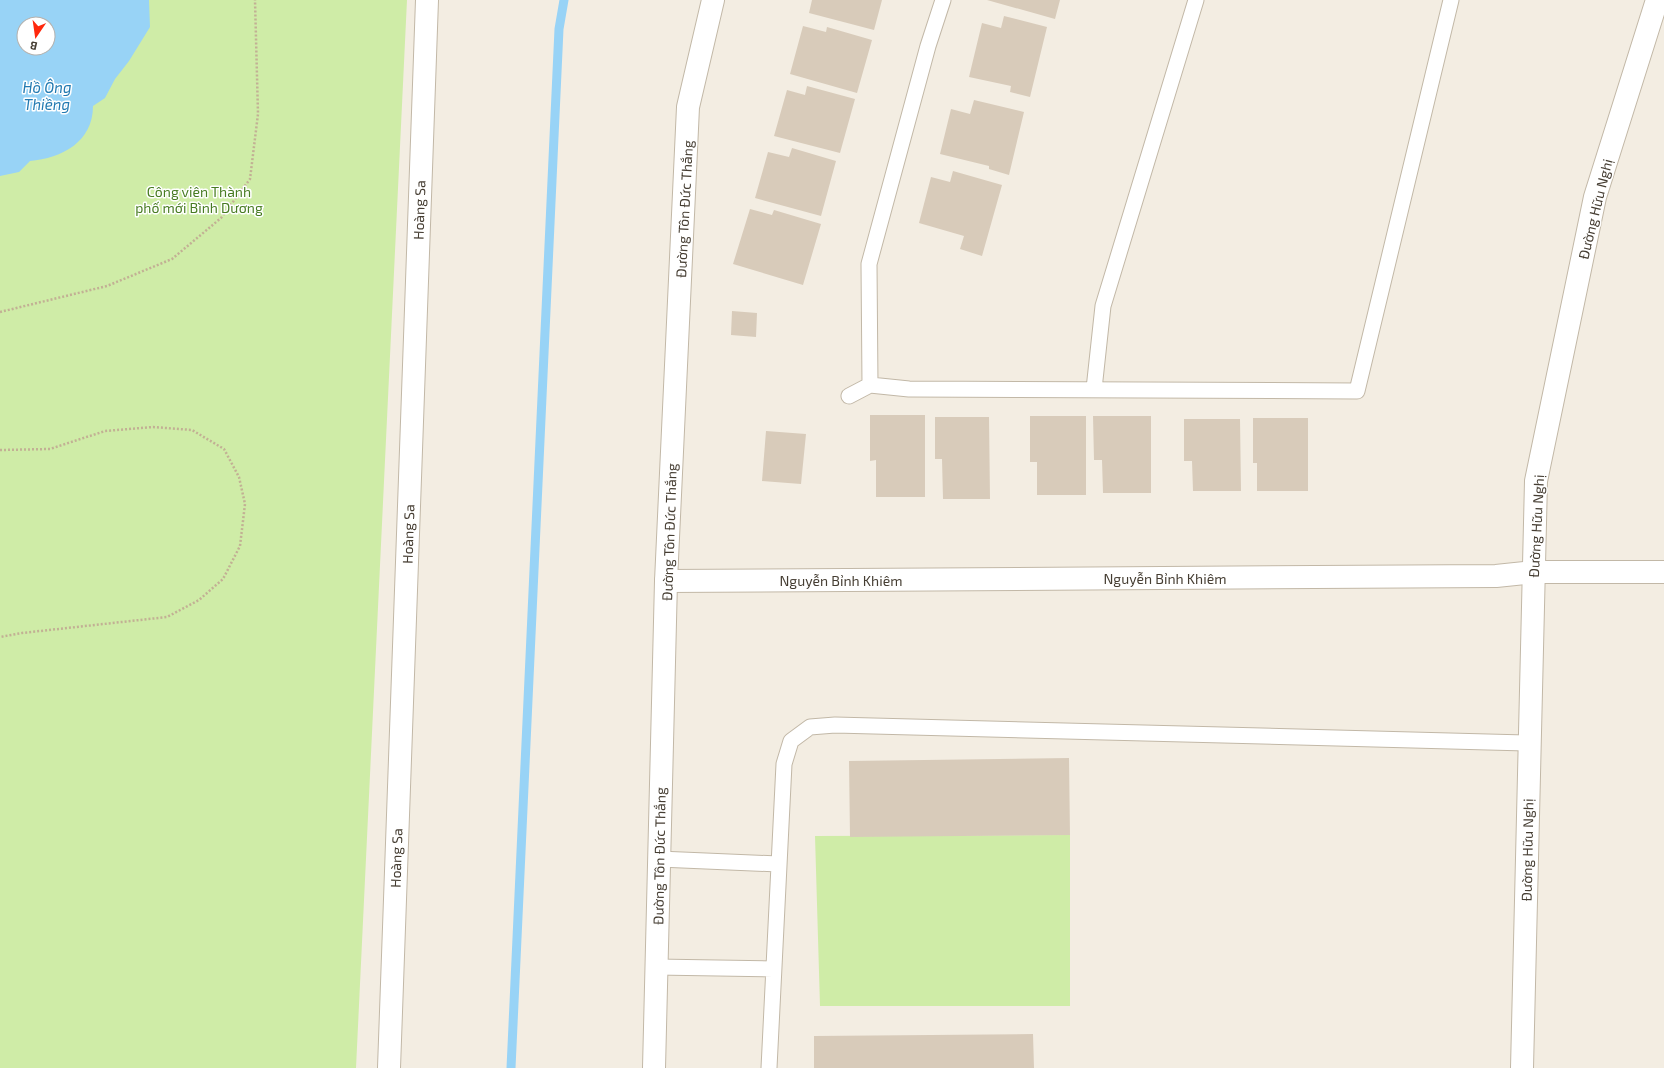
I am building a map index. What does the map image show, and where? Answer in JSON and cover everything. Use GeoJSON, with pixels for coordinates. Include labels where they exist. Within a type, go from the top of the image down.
{"type":"FeatureCollection","features":[{"type":"Feature","properties":{"kind":"street","name":"Hoàng Sa"},"geometry":{"type":"LineString","coordinates":[[389,1068],[426,0]]}},
{"type":"Feature","properties":{"kind":"street","name":"Đường Tôn Đức Thắng"},"geometry":{"type":"LineString","coordinates":[[654,1068],[666,581],[688,107],[713,0]]}},
{"type":"Feature","properties":{"kind":"street","name":"Đường Hữu Nghị"},"geometry":{"type":"LineString","coordinates":[[1522,1068],[1536,481],[1595,197],[1657,0]]}},
{"type":"Feature","properties":{"kind":"street","name":"Nguyễn Bỉnh Khiêm"},"geometry":{"type":"LineString","coordinates":[[666,581],[1496,576],[1534,572],[1664,572]]}},
{"type":"Feature","properties":{"kind":"lane"},"geometry":{"type":"LineString","coordinates":[[870,385],[869,264],[928,46],[943,0]]}},
{"type":"Feature","properties":{"kind":"lane"},"geometry":{"type":"LineString","coordinates":[[1094,389],[1103,306],[1196,0]]}},
{"type":"Feature","properties":{"kind":"lane"},"geometry":{"type":"LineString","coordinates":[[850,396],[870,385],[909,389],[1357,391],[1451,0]]}},
{"type":"Feature","properties":{"kind":"lane"},"geometry":{"type":"LineString","coordinates":[[769,1068],[784,764],[791,741],[810,728],[835,725],[1530,743]]}},
{"type":"Feature","properties":{"kind":"lane"},"geometry":{"type":"LineString","coordinates":[[659,859],[778,864]]}},
{"type":"Feature","properties":{"kind":"lane"},"geometry":{"type":"LineString","coordinates":[[656,967],[773,969]]}},
{"type":"Feature","properties":{"kind":"path"},"geometry":{"type":"LineString","coordinates":[[0,312],[107,286],[172,259],[221,218],[250,179],[258,114],[255,0]]}},
{"type":"Feature","properties":{"kind":"path"},"geometry":{"type":"LineString","coordinates":[[0,450],[50,449],[105,431],[153,427],[192,430],[224,449],[239,477],[245,504],[240,546],[223,579],[199,600],[167,617],[22,633],[0,637]]}},
{"type":"Feature","properties":{"kind":"green space","name":"Công viên Thành phố mới Bình Dương"},"geometry":{"type":"Polygon","coordinates":[[[0,0],[407,0],[356,1068],[0,1068],[0,0]]]}},
{"type":"Feature","properties":{"kind":"green space"},"geometry":{"type":"Polygon","coordinates":[[[1070,835],[1070,1006],[820,1006],[815,836],[1070,835]]]}},
{"type":"Feature","properties":{"kind":"water","name":"Hồ Ông Thiềng"},"geometry":{"type":"Polygon","coordinates":[[[0,0],[149,0],[150,27],[129,61],[115,79],[105,98],[93,106],[92,119],[82,138],[74,146],[64,152],[30,161],[19,172],[0,176],[0,0]]]}},
{"type":"Feature","properties":{"kind":"building"},"geometry":{"type":"Polygon","coordinates":[[[812,0],[882,0],[874,30],[809,13],[812,0]]]}},
{"type":"Feature","properties":{"kind":"building"},"geometry":{"type":"Polygon","coordinates":[[[987,0],[1060,0],[1055,19],[987,0]]]}},
{"type":"Feature","properties":{"kind":"building"},"geometry":{"type":"Polygon","coordinates":[[[1004,16],[1047,27],[1030,97],[1010,92],[1011,86],[969,77],[982,23],[1001,28],[1004,16]]]}},
{"type":"Feature","properties":{"kind":"building"},"geometry":{"type":"Polygon","coordinates":[[[803,26],[826,32],[827,27],[872,40],[857,93],[790,74],[803,26]]]}},
{"type":"Feature","properties":{"kind":"building"},"geometry":{"type":"Polygon","coordinates":[[[807,86],[855,99],[840,153],[774,136],[787,90],[805,95],[807,86]]]}},
{"type":"Feature","properties":{"kind":"building"},"geometry":{"type":"Polygon","coordinates":[[[974,100],[1024,112],[1009,175],[989,169],[989,166],[940,154],[951,109],[970,114],[974,100]]]}},
{"type":"Feature","properties":{"kind":"building"},"geometry":{"type":"Polygon","coordinates":[[[792,148],[836,161],[821,216],[755,198],[768,152],[789,157],[792,148]]]}},
{"type":"Feature","properties":{"kind":"building"},"geometry":{"type":"Polygon","coordinates":[[[953,171],[1002,185],[982,256],[960,249],[964,236],[919,223],[931,177],[950,182],[953,171]]]}},
{"type":"Feature","properties":{"kind":"building"},"geometry":{"type":"Polygon","coordinates":[[[750,209],[772,215],[774,210],[821,224],[803,285],[733,264],[750,209]]]}},
{"type":"Feature","properties":{"kind":"building"},"geometry":{"type":"Polygon","coordinates":[[[732,311],[757,313],[756,337],[731,335],[732,311]]]}},
{"type":"Feature","properties":{"kind":"building"},"geometry":{"type":"Polygon","coordinates":[[[870,415],[925,415],[925,497],[876,497],[876,460],[870,461],[870,415]]]}},
{"type":"Feature","properties":{"kind":"building"},"geometry":{"type":"Polygon","coordinates":[[[1030,416],[1086,416],[1086,495],[1037,495],[1037,462],[1030,462],[1030,416]]]}},
{"type":"Feature","properties":{"kind":"building"},"geometry":{"type":"Polygon","coordinates":[[[1093,416],[1151,416],[1151,493],[1103,493],[1102,460],[1094,460],[1093,416]]]}},
{"type":"Feature","properties":{"kind":"building"},"geometry":{"type":"Polygon","coordinates":[[[935,417],[989,417],[990,499],[943,499],[942,459],[935,459],[935,417]]]}},
{"type":"Feature","properties":{"kind":"building"},"geometry":{"type":"Polygon","coordinates":[[[1253,418],[1308,418],[1308,491],[1257,491],[1257,463],[1253,463],[1253,418]]]}},
{"type":"Feature","properties":{"kind":"building"},"geometry":{"type":"Polygon","coordinates":[[[1184,419],[1240,419],[1241,491],[1193,491],[1192,461],[1184,461],[1184,419]]]}},
{"type":"Feature","properties":{"kind":"building"},"geometry":{"type":"Polygon","coordinates":[[[766,431],[806,434],[801,484],[762,481],[766,431]]]}},
{"type":"Feature","properties":{"kind":"building"},"geometry":{"type":"Polygon","coordinates":[[[1069,758],[1070,835],[850,837],[849,761],[1069,758]]]}},
{"type":"Feature","properties":{"kind":"building"},"geometry":{"type":"Polygon","coordinates":[[[1033,1034],[1034,1068],[814,1068],[814,1036],[1033,1034]]]}},
{"type":"Feature","properties":{"kind":"waterway"},"geometry":{"type":"LineString","coordinates":[[511,1068],[559,29],[564,0]]}}]}
